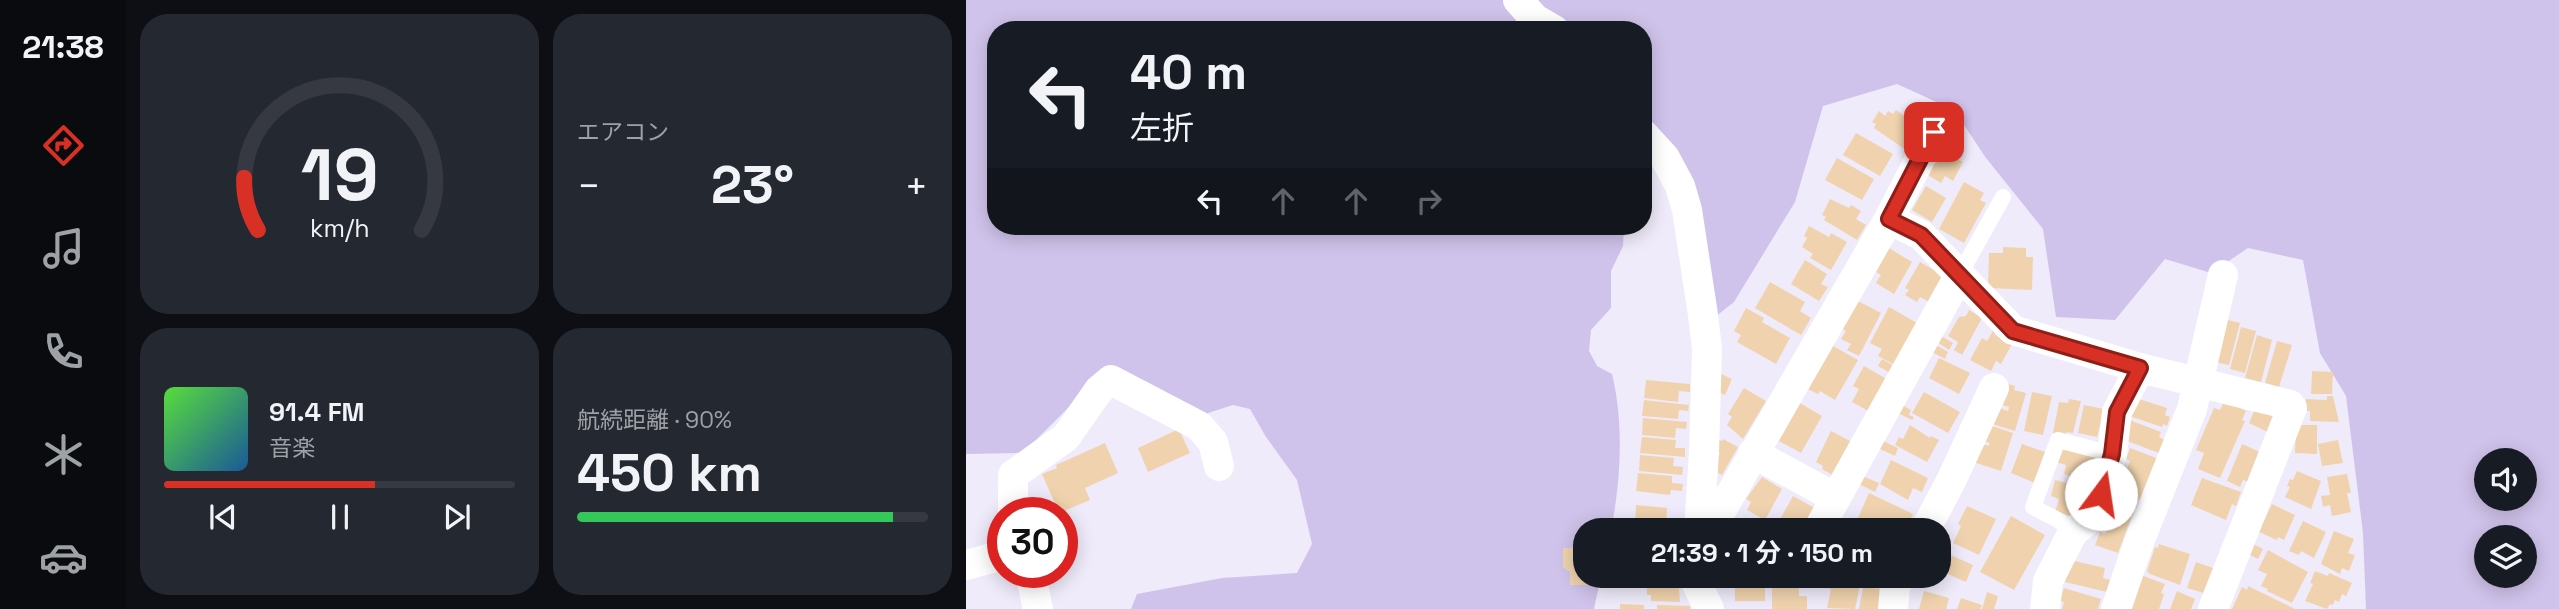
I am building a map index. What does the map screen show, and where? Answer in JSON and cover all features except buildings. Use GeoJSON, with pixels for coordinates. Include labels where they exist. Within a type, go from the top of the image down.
{"type":"FeatureCollection","features":[{"type":"Feature","properties":{"kind":"street"},"geometry":{"type":"LineString","coordinates":[[1518,0],[1538,21]]}},
{"type":"Feature","properties":{"kind":"street"},"geometry":{"type":"LineString","coordinates":[[1717,518],[1889,219],[1934,132]]}},
{"type":"Feature","properties":{"kind":"street"},"geometry":{"type":"LineString","coordinates":[[1652,144],[1665,158],[1680,186],[1703,315],[1707,349],[1700,518]]}},
{"type":"Feature","properties":{"kind":"street"},"geometry":{"type":"LineString","coordinates":[[1889,219],[1921,235],[2013,331],[2140,368],[2290,405],[2292,408],[2213,609]]}},
{"type":"Feature","properties":{"kind":"street"},"geometry":{"type":"LineString","coordinates":[[2116,609],[2139,542],[2192,409],[2224,275]]}},
{"type":"Feature","properties":{"kind":"street"},"geometry":{"type":"LineString","coordinates":[[1825,518],[1959,276]]}},
{"type":"Feature","properties":{"kind":"street"},"geometry":{"type":"LineString","coordinates":[[2045,609],[2048,580],[2073,532],[2091,518],[2101,494],[2112,454],[2117,412],[2140,368]]}},
{"type":"Feature","properties":{"kind":"street"},"geometry":{"type":"LineString","coordinates":[[1013,497],[1013,475],[1066,437],[1099,390],[1111,380],[1199,426],[1213,442],[1219,466]]}},
{"type":"Feature","properties":{"kind":"street"},"geometry":{"type":"LineString","coordinates":[[1931,518],[1994,388]]}},
{"type":"Feature","properties":{"kind":"street"},"geometry":{"type":"LineString","coordinates":[[1754,453],[1836,498]]}},
{"type":"Feature","properties":{"kind":"street"},"geometry":{"type":"LineString","coordinates":[[966,565],[987,559]]}},
{"type":"Feature","properties":{"kind":"street"},"geometry":{"type":"LineString","coordinates":[[1033,588],[1038,609]]}},
{"type":"Feature","properties":{"kind":"street"},"geometry":{"type":"LineString","coordinates":[[1699,588],[1709,609]]}},
{"type":"Feature","properties":{"kind":"street"},"geometry":{"type":"LineString","coordinates":[[1893,609],[1895,588]]}},
{"type":"Feature","properties":{"kind":"lane"},"geometry":{"type":"LineString","coordinates":[[1959,276],[2003,197]]}},
{"type":"Feature","properties":{"kind":"lane"},"geometry":{"type":"LineString","coordinates":[[2073,532],[2058,520],[2033,507],[2058,440],[2112,454]]}},
{"type":"Feature","properties":{"kind":"shaded area"},"geometry":{"type":"Polygon","coordinates":[[[966,0],[2559,0],[2559,609],[2366,609],[2363,533],[2346,396],[2320,353],[2303,260],[2248,248],[2211,273],[2165,259],[2115,320],[2056,317],[2043,229],[1986,158],[1954,110],[1897,84],[1823,106],[1795,202],[1734,302],[1715,317],[1675,160],[1652,163],[1652,21],[987,21],[987,235],[1624,235],[1623,246],[1611,271],[1611,308],[1591,330],[1589,351],[1597,366],[1612,374],[1616,393],[1620,432],[1619,472],[1613,518],[1573,518],[1573,588],[1598,588],[1594,609],[1131,609],[1137,594],[1222,578],[1297,573],[1312,544],[1297,480],[1266,437],[1250,409],[1233,405],[1205,414],[1106,370],[1023,453],[966,454],[966,0]]]}},
{"type":"Feature","properties":{"kind":"route"},"geometry":{"type":"LineString","coordinates":[[1934,132],[1889,219],[1921,235],[2013,331],[2140,368],[2117,412],[2112,454],[2101,494]]}}]}
